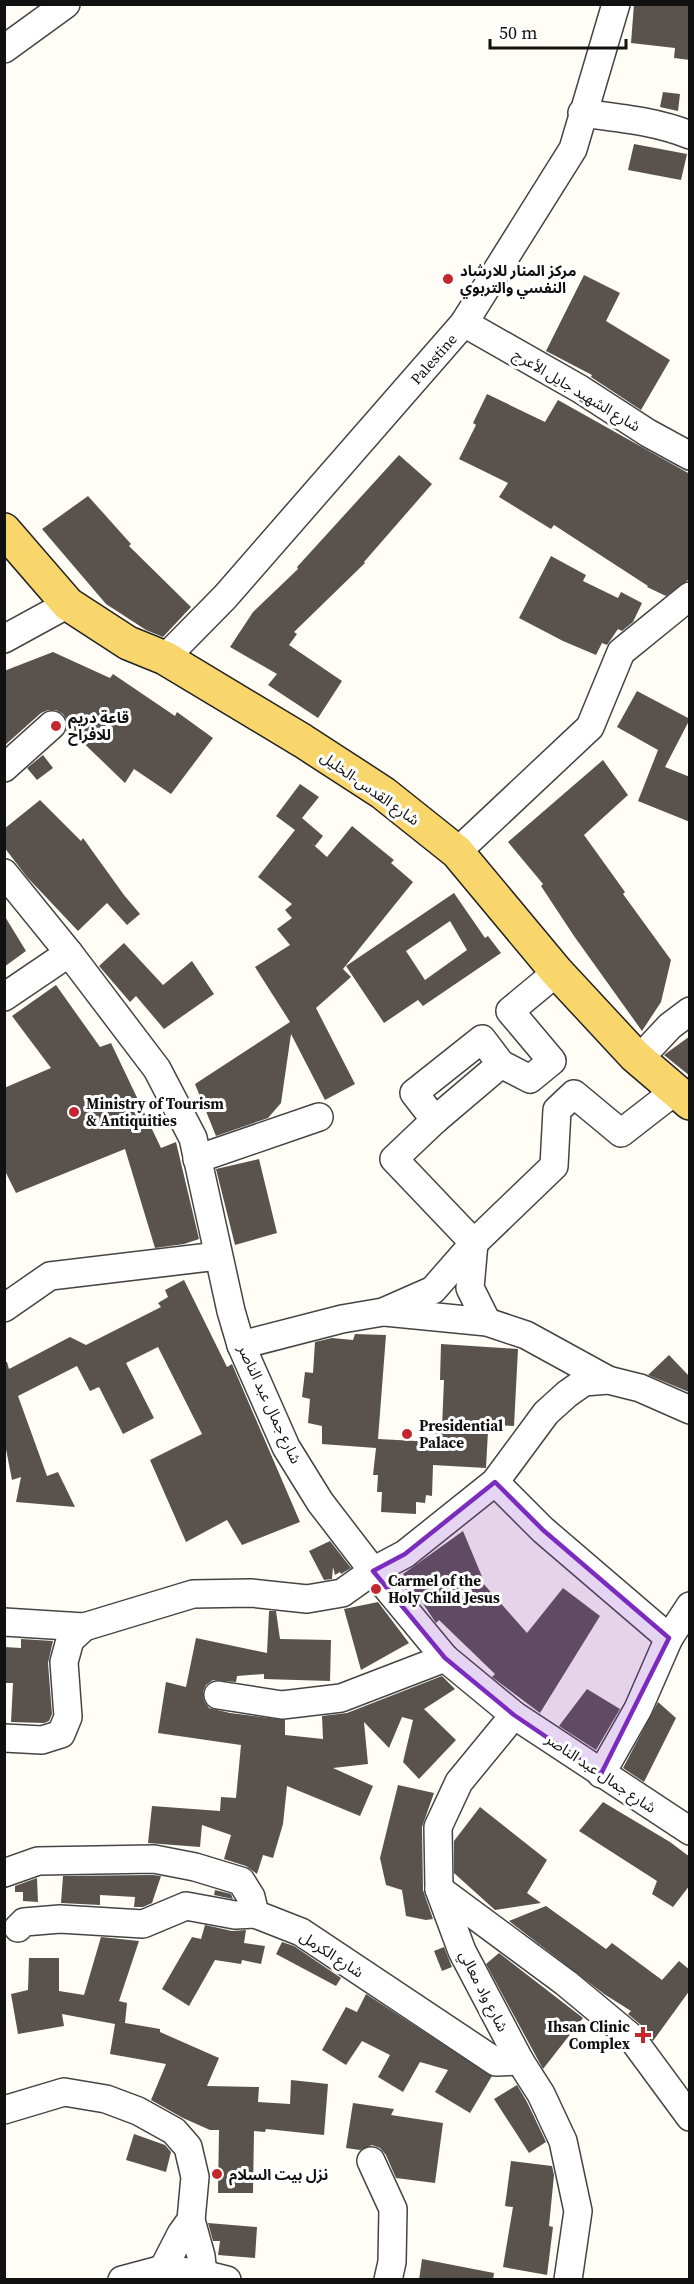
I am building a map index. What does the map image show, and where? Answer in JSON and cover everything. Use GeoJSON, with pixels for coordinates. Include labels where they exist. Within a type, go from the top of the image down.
{"type":"FeatureCollection","features":[{"type":"Feature","properties":{"kind":"main road","name":"شارع القدس-الخليل"},"geometry":{"type":"LineString","coordinates":[[4,530],[68,604],[128,643],[165,658],[303,741],[383,793],[457,852],[557,972],[639,1059],[682,1097]]}},
{"type":"Feature","properties":{"kind":"street"},"geometry":{"type":"LineString","coordinates":[[4,49],[66,4]]}},
{"type":"Feature","properties":{"kind":"street","name":"Palestine"},"geometry":{"type":"LineString","coordinates":[[165,658],[225,597],[464,323],[573,149],[616,4]]}},
{"type":"Feature","properties":{"kind":"street"},"geometry":{"type":"LineString","coordinates":[[582,113],[636,120],[690,135]]}},
{"type":"Feature","properties":{"kind":"street","name":"شارع الشهيد جايل الأعرج"},"geometry":{"type":"LineString","coordinates":[[464,323],[580,389],[648,433],[690,456]]}},
{"type":"Feature","properties":{"kind":"street"},"geometry":{"type":"LineString","coordinates":[[457,852],[590,727],[621,652],[690,596]]}},
{"type":"Feature","properties":{"kind":"street"},"geometry":{"type":"LineString","coordinates":[[4,639],[68,604]]}},
{"type":"Feature","properties":{"kind":"street"},"geometry":{"type":"LineString","coordinates":[[4,768],[52,725]]}},
{"type":"Feature","properties":{"kind":"street","name":"شارع جمال عبد الناصر"},"geometry":{"type":"LineString","coordinates":[[4,873],[69,953],[157,1070],[193,1138],[231,1311],[242,1345],[286,1447],[320,1502],[445,1658],[514,1715],[690,1831]]}},
{"type":"Feature","properties":{"kind":"street"},"geometry":{"type":"LineString","coordinates":[[4,997],[69,953]]}},
{"type":"Feature","properties":{"kind":"street"},"geometry":{"type":"LineString","coordinates":[[487,1322],[470,1288],[474,1243],[394,1160],[435,1120],[501,1064],[530,1079],[552,1061],[510,1011],[557,972]]}},
{"type":"Feature","properties":{"kind":"street"},"geometry":{"type":"LineString","coordinates":[[639,1059],[669,1026],[690,1011]]}},
{"type":"Feature","properties":{"kind":"street"},"geometry":{"type":"LineString","coordinates":[[242,1345],[342,1319],[383,1311],[432,1290],[474,1243],[554,1166],[557,1110],[574,1094],[621,1133],[682,1097]]}},
{"type":"Feature","properties":{"kind":"street"},"geometry":{"type":"LineString","coordinates":[[197,1159],[319,1117]]}},
{"type":"Feature","properties":{"kind":"street"},"geometry":{"type":"LineString","coordinates":[[4,1308],[50,1276],[218,1256]]}},
{"type":"Feature","properties":{"kind":"street"},"geometry":{"type":"LineString","coordinates":[[383,1311],[487,1322],[526,1335],[608,1380],[640,1388],[690,1410]]}},
{"type":"Feature","properties":{"kind":"street"},"geometry":{"type":"LineString","coordinates":[[4,1622],[84,1627],[193,1594],[251,1593],[307,1599],[342,1593],[373,1571],[405,1554],[495,1482],[546,1413],[567,1394],[584,1382],[608,1380]]}},
{"type":"Feature","properties":{"kind":"street"},"geometry":{"type":"LineString","coordinates":[[495,1482],[543,1530],[669,1638]]}},
{"type":"Feature","properties":{"kind":"street"},"geometry":{"type":"LineString","coordinates":[[601,1774],[638,1709],[669,1638],[690,1606]]}},
{"type":"Feature","properties":{"kind":"street"},"geometry":{"type":"LineString","coordinates":[[4,1738],[42,1740],[61,1734],[68,1717],[64,1662],[70,1640],[84,1627]]}},
{"type":"Feature","properties":{"kind":"street"},"geometry":{"type":"LineString","coordinates":[[218,1695],[282,1705],[341,1698],[445,1658]]}},
{"type":"Feature","properties":{"kind":"street","name":"شارع واد معالي"},"geometry":{"type":"LineString","coordinates":[[514,1715],[459,1782],[438,1827],[439,1889],[462,1951],[520,2061],[541,2094],[563,2141],[578,2211],[568,2280]]}},
{"type":"Feature","properties":{"kind":"street"},"geometry":{"type":"LineString","coordinates":[[4,1873],[38,1861],[154,1859],[195,1867],[241,1881],[250,1897],[255,1914]]}},
{"type":"Feature","properties":{"kind":"street"},"geometry":{"type":"LineString","coordinates":[[439,1889],[566,1983],[631,2037],[690,2117]]}},
{"type":"Feature","properties":{"kind":"street","name":"شارع الكرمل"},"geometry":{"type":"LineString","coordinates":[[18,1928],[24,1922],[60,1919],[143,1924],[186,1906],[235,1915],[255,1914],[302,1932],[496,2062],[520,2061]]}},
{"type":"Feature","properties":{"kind":"street"},"geometry":{"type":"LineString","coordinates":[[4,2110],[64,2092],[106,2100],[138,2111],[174,2131],[188,2147],[195,2177],[191,2220],[201,2256],[215,2277]]}},
{"type":"Feature","properties":{"kind":"street"},"geometry":{"type":"LineString","coordinates":[[371,2161],[393,2209],[392,2262],[388,2280]]}},
{"type":"Feature","properties":{"kind":"street"},"geometry":{"type":"LineString","coordinates":[[163,2269],[191,2220]]}},
{"type":"Feature","properties":{"kind":"street"},"geometry":{"type":"LineString","coordinates":[[122,2280],[163,2269],[215,2277]]}},
{"type":"Feature","properties":{"kind":"highlighted area"},"geometry":{"type":"Polygon","coordinates":[[[495,1482],[543,1530],[669,1638],[601,1774],[514,1715],[445,1658],[373,1571],[405,1554],[495,1482]]]}},
{"type":"Feature","properties":{"kind":"building"},"geometry":{"type":"Polygon","coordinates":[[[634,4],[690,4],[690,60],[674,58],[675,48],[631,43],[634,4]]]}},
{"type":"Feature","properties":{"kind":"building"},"geometry":{"type":"Polygon","coordinates":[[[663,92],[680,94],[678,111],[660,107],[663,92]]]}},
{"type":"Feature","properties":{"kind":"building"},"geometry":{"type":"Polygon","coordinates":[[[634,144],[687,154],[681,180],[628,170],[634,144]]]}},
{"type":"Feature","properties":{"kind":"building"},"geometry":{"type":"Polygon","coordinates":[[[584,275],[620,293],[606,321],[670,360],[641,410],[591,377],[592,375],[546,351],[584,275]]]}},
{"type":"Feature","properties":{"kind":"building"},"geometry":{"type":"Polygon","coordinates":[[[487,394],[545,422],[558,400],[690,474],[690,576],[688,580],[666,596],[647,587],[554,525],[551,529],[499,497],[508,483],[459,459],[476,425],[473,423],[487,394]]]}},
{"type":"Feature","properties":{"kind":"building"},"geometry":{"type":"Polygon","coordinates":[[[399,455],[432,484],[365,563],[294,632],[297,634],[289,645],[342,681],[318,718],[268,685],[277,674],[230,647],[253,612],[298,569],[297,567],[399,455]]]}},
{"type":"Feature","properties":{"kind":"building"},"geometry":{"type":"Polygon","coordinates":[[[88,496],[131,544],[129,546],[191,607],[163,637],[146,630],[106,604],[42,529],[88,496]]]}},
{"type":"Feature","properties":{"kind":"building"},"geometry":{"type":"Polygon","coordinates":[[[551,556],[586,575],[583,581],[618,598],[621,592],[642,603],[633,622],[622,631],[618,629],[607,645],[602,643],[596,655],[519,618],[551,556]]]}},
{"type":"Feature","properties":{"kind":"building"},"geometry":{"type":"Polygon","coordinates":[[[53,652],[110,678],[113,674],[175,716],[177,712],[213,738],[171,794],[134,769],[125,783],[72,732],[70,735],[66,732],[67,721],[63,714],[56,710],[41,713],[4,746],[4,671],[53,652]]]}},
{"type":"Feature","properties":{"kind":"building"},"geometry":{"type":"Polygon","coordinates":[[[637,691],[690,719],[665,767],[690,777],[690,822],[638,801],[658,750],[617,727],[637,691]]]}},
{"type":"Feature","properties":{"kind":"building"},"geometry":{"type":"Polygon","coordinates":[[[43,755],[53,768],[37,780],[27,768],[43,755]]]}},
{"type":"Feature","properties":{"kind":"building"},"geometry":{"type":"Polygon","coordinates":[[[603,760],[628,795],[584,835],[671,960],[661,1002],[642,1031],[574,936],[541,886],[543,884],[508,842],[603,760]]]}},
{"type":"Feature","properties":{"kind":"building"},"geometry":{"type":"Polygon","coordinates":[[[300,784],[319,797],[302,818],[323,836],[315,846],[307,839],[327,857],[352,826],[394,860],[391,863],[413,882],[343,969],[351,977],[316,1008],[355,1084],[325,1100],[291,1034],[281,1103],[268,1118],[216,1136],[195,1084],[290,1022],[255,967],[290,945],[277,929],[292,918],[285,910],[292,904],[258,877],[295,830],[276,816],[300,784]]]}},
{"type":"Feature","properties":{"kind":"building"},"geometry":{"type":"Polygon","coordinates":[[[40,800],[81,841],[83,838],[140,914],[127,925],[107,903],[78,931],[27,877],[4,847],[4,829],[40,800]]]}},
{"type":"Feature","properties":{"kind":"building"},"geometry":{"type":"Polygon","coordinates":[[[454,893],[485,938],[488,936],[501,953],[423,1006],[418,1000],[384,1023],[346,966],[454,893]],[[450,921],[406,951],[425,980],[467,950],[450,921]]]}},
{"type":"Feature","properties":{"kind":"building"},"geometry":{"type":"Polygon","coordinates":[[[4,915],[26,951],[4,967],[4,915]]]}},
{"type":"Feature","properties":{"kind":"building"},"geometry":{"type":"Polygon","coordinates":[[[124,943],[163,985],[192,961],[214,994],[164,1029],[136,996],[130,1002],[99,966],[124,943]]]}},
{"type":"Feature","properties":{"kind":"building","name":"Ministry of Tourism & Antiquities"},"geometry":{"type":"Polygon","coordinates":[[[56,985],[100,1047],[111,1043],[161,1148],[176,1142],[199,1239],[184,1244],[155,1248],[125,1149],[16,1193],[4,1169],[4,1088],[51,1068],[12,1016],[56,985]]]}},
{"type":"Feature","properties":{"kind":"building"},"geometry":{"type":"Polygon","coordinates":[[[690,1036],[690,1076],[664,1055],[690,1036]]]}},
{"type":"Feature","properties":{"kind":"building"},"geometry":{"type":"Polygon","coordinates":[[[259,1159],[277,1233],[235,1245],[216,1169],[259,1159]]]}},
{"type":"Feature","properties":{"kind":"building"},"geometry":{"type":"Polygon","coordinates":[[[184,1280],[227,1367],[232,1364],[300,1522],[242,1545],[227,1520],[186,1542],[150,1460],[202,1434],[158,1347],[126,1363],[154,1418],[123,1434],[99,1387],[90,1391],[77,1366],[18,1396],[47,1476],[58,1472],[75,1507],[16,1502],[21,1477],[12,1480],[4,1439],[4,1362],[7,1362],[9,1369],[70,1337],[86,1345],[161,1307],[158,1303],[168,1297],[165,1290],[184,1280]]]}},
{"type":"Feature","properties":{"kind":"building"},"geometry":{"type":"Polygon","coordinates":[[[355,1334],[386,1335],[378,1439],[435,1442],[436,1427],[442,1427],[444,1380],[440,1380],[441,1344],[518,1349],[514,1426],[493,1425],[492,1431],[488,1431],[486,1468],[433,1465],[432,1496],[426,1495],[425,1503],[416,1502],[416,1514],[381,1512],[382,1492],[377,1492],[378,1475],[373,1475],[376,1448],[322,1444],[322,1426],[308,1423],[310,1399],[302,1397],[305,1372],[313,1373],[315,1342],[332,1338],[353,1340],[355,1334]]]}},
{"type":"Feature","properties":{"kind":"building"},"geometry":{"type":"Polygon","coordinates":[[[669,1355],[690,1377],[689,1392],[648,1375],[669,1355]]]}},
{"type":"Feature","properties":{"kind":"building"},"geometry":{"type":"Polygon","coordinates":[[[463,1531],[483,1579],[481,1581],[527,1633],[563,1588],[600,1616],[540,1713],[492,1677],[495,1674],[439,1620],[436,1623],[403,1574],[463,1531]]]}},
{"type":"Feature","properties":{"kind":"building"},"geometry":{"type":"Polygon","coordinates":[[[330,1541],[351,1568],[335,1575],[333,1567],[332,1579],[324,1580],[309,1551],[330,1541]]]}},
{"type":"Feature","properties":{"kind":"building"},"geometry":{"type":"Polygon","coordinates":[[[378,1602],[409,1643],[361,1670],[344,1609],[378,1602]]]}},
{"type":"Feature","properties":{"kind":"building"},"geometry":{"type":"Polygon","coordinates":[[[269,1611],[276,1611],[280,1639],[331,1640],[330,1681],[264,1679],[264,1674],[237,1676],[236,1682],[213,1680],[206,1685],[203,1692],[204,1701],[209,1708],[285,1720],[285,1735],[323,1739],[322,1716],[347,1713],[442,1676],[455,1689],[424,1709],[456,1740],[419,1779],[403,1762],[413,1720],[402,1717],[389,1748],[364,1722],[368,1764],[333,1768],[373,1786],[360,1816],[287,1786],[283,1824],[273,1858],[263,1855],[257,1874],[246,1866],[224,1859],[231,1835],[202,1825],[200,1847],[148,1843],[152,1806],[220,1811],[221,1797],[236,1798],[241,1745],[158,1733],[166,1682],[186,1687],[196,1638],[267,1653],[269,1611]]]}},
{"type":"Feature","properties":{"kind":"building"},"geometry":{"type":"Polygon","coordinates":[[[21,1639],[53,1641],[48,1663],[52,1714],[49,1721],[44,1723],[11,1722],[13,1683],[4,1683],[4,1647],[21,1648],[21,1639]]]}},
{"type":"Feature","properties":{"kind":"building"},"geometry":{"type":"Polygon","coordinates":[[[587,1689],[620,1709],[596,1750],[559,1726],[587,1689]]]}},
{"type":"Feature","properties":{"kind":"building"},"geometry":{"type":"Polygon","coordinates":[[[658,1702],[676,1718],[644,1782],[623,1768],[658,1702]]]}},
{"type":"Feature","properties":{"kind":"building"},"geometry":{"type":"Polygon","coordinates":[[[398,1785],[434,1793],[422,1827],[423,1890],[433,1919],[406,1916],[402,1890],[386,1885],[380,1858],[398,1785]]]}},
{"type":"Feature","properties":{"kind":"building"},"geometry":{"type":"Polygon","coordinates":[[[603,1802],[670,1842],[690,1857],[690,1885],[673,1907],[652,1894],[657,1881],[579,1831],[603,1802]]]}},
{"type":"Feature","properties":{"kind":"building"},"geometry":{"type":"Polygon","coordinates":[[[480,1807],[547,1860],[527,1893],[541,1903],[495,1910],[454,1873],[454,1841],[480,1807]]]}},
{"type":"Feature","properties":{"kind":"building"},"geometry":{"type":"Polygon","coordinates":[[[63,1876],[161,1876],[152,1903],[143,1907],[134,1907],[135,1897],[100,1895],[100,1905],[61,1903],[63,1876]]]}},
{"type":"Feature","properties":{"kind":"building"},"geometry":{"type":"Polygon","coordinates":[[[37,1878],[38,1902],[23,1901],[23,1892],[15,1892],[15,1886],[37,1878]]]}},
{"type":"Feature","properties":{"kind":"building"},"geometry":{"type":"Polygon","coordinates":[[[215,1890],[231,1894],[233,1899],[214,1895],[215,1890]]]}},
{"type":"Feature","properties":{"kind":"building"},"geometry":{"type":"Polygon","coordinates":[[[546,1906],[606,1949],[612,1943],[662,1980],[679,1961],[690,1970],[690,1990],[653,2041],[641,2025],[628,2014],[631,2011],[604,1994],[509,1921],[546,1906]]]}},
{"type":"Feature","properties":{"kind":"building"},"geometry":{"type":"Polygon","coordinates":[[[205,1925],[232,1931],[246,1930],[244,1943],[265,1946],[261,1964],[242,1960],[241,1964],[215,1960],[189,2006],[162,1989],[192,1937],[201,1939],[205,1925]]]}},
{"type":"Feature","properties":{"kind":"building"},"geometry":{"type":"Polygon","coordinates":[[[101,1937],[139,1941],[119,2001],[127,2003],[125,2023],[160,2029],[160,2032],[219,2058],[207,2086],[259,2087],[258,2102],[290,2104],[291,2080],[328,2084],[324,2135],[266,2129],[265,2132],[254,2131],[253,2193],[218,2193],[219,2130],[210,2130],[151,2100],[166,2064],[110,2054],[115,2024],[62,2014],[64,2026],[18,2034],[11,1994],[28,1990],[29,1958],[59,1958],[59,1991],[84,1995],[101,1937]]]}},
{"type":"Feature","properties":{"kind":"building"},"geometry":{"type":"Polygon","coordinates":[[[282,1942],[294,1946],[341,1978],[336,1986],[276,1954],[282,1942]]]}},
{"type":"Feature","properties":{"kind":"building"},"geometry":{"type":"Polygon","coordinates":[[[444,1947],[452,1967],[442,1971],[434,1951],[444,1947]]]}},
{"type":"Feature","properties":{"kind":"building"},"geometry":{"type":"Polygon","coordinates":[[[499,1953],[583,2018],[543,2069],[486,1964],[499,1953]]]}},
{"type":"Feature","properties":{"kind":"building"},"geometry":{"type":"Polygon","coordinates":[[[366,1994],[492,2076],[470,2113],[435,2092],[448,2070],[420,2062],[403,2092],[378,2077],[390,2055],[362,2041],[346,2065],[322,2050],[346,2007],[357,2012],[366,1994]]]}},
{"type":"Feature","properties":{"kind":"building"},"geometry":{"type":"Polygon","coordinates":[[[517,2085],[546,2142],[529,2153],[494,2099],[517,2085]]]}},
{"type":"Feature","properties":{"kind":"building"},"geometry":{"type":"Polygon","coordinates":[[[353,2103],[394,2109],[391,2115],[443,2123],[435,2183],[396,2178],[386,2155],[380,2148],[372,2145],[360,2150],[346,2148],[353,2103]]]}},
{"type":"Feature","properties":{"kind":"building"},"geometry":{"type":"Polygon","coordinates":[[[134,2134],[165,2145],[171,2152],[166,2172],[126,2160],[134,2134]]]}},
{"type":"Feature","properties":{"kind":"building"},"geometry":{"type":"Polygon","coordinates":[[[511,2161],[552,2166],[554,2175],[549,2226],[553,2227],[547,2275],[503,2267],[513,2207],[505,2206],[511,2161]]]}},
{"type":"Feature","properties":{"kind":"building"},"geometry":{"type":"Polygon","coordinates":[[[208,2223],[257,2227],[255,2258],[218,2255],[220,2241],[213,2241],[208,2223]]]}},
{"type":"Feature","properties":{"kind":"building"},"geometry":{"type":"Polygon","coordinates":[[[422,2259],[494,2273],[493,2280],[419,2280],[422,2259]]]}},
{"type":"Feature","properties":{"kind":"place","name":"مركز المنار للارشاد النفسي والتربوي"},"geometry":{"type":"Point","coordinates":[448,279]}},
{"type":"Feature","properties":{"kind":"place","name":"قاعة دريم للافراح"},"geometry":{"type":"Point","coordinates":[56,726]}},
{"type":"Feature","properties":{"kind":"place","name":"Ministry of Tourism & Antiquities"},"geometry":{"type":"Point","coordinates":[74,1112]}},
{"type":"Feature","properties":{"kind":"place","name":"Presidential Palace"},"geometry":{"type":"Point","coordinates":[407,1434]}},
{"type":"Feature","properties":{"kind":"place","name":"Carmel of the Holy Child Jesus"},"geometry":{"type":"Point","coordinates":[376,1589]}},
{"type":"Feature","properties":{"kind":"place","name":"Ihsan Clinic Complex"},"geometry":{"type":"Point","coordinates":[643,2035]}},
{"type":"Feature","properties":{"kind":"place","name":"نزل بيت السلام"},"geometry":{"type":"Point","coordinates":[217,2174]}}]}
